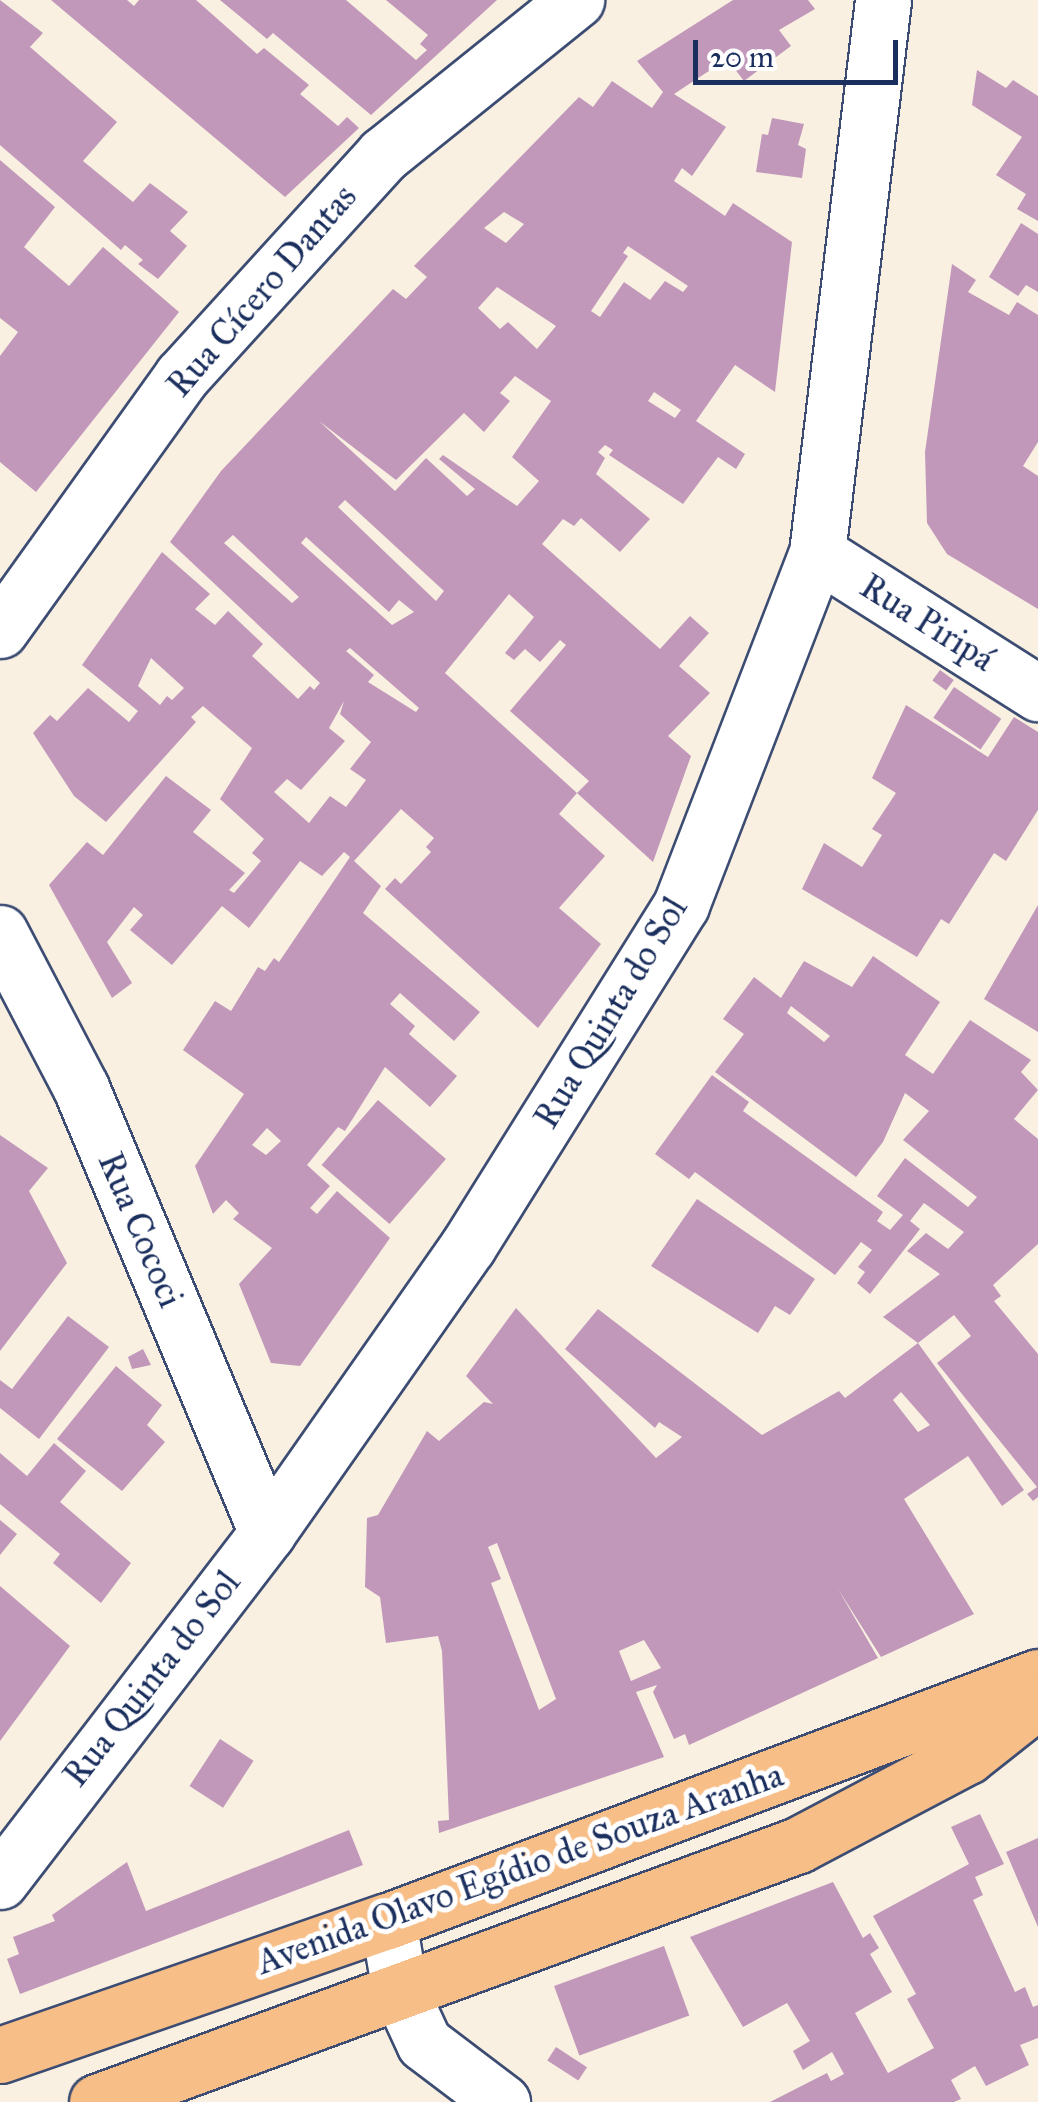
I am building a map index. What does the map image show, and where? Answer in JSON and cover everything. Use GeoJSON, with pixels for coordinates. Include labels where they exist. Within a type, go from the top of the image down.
{"type":"FeatureCollection","features":[{"type":"Feature","properties":{"kind":"main road","name":"Avenida Olavo Egídio de Souza Aranha"},"geometry":{"type":"LineString","coordinates":[[0,2055],[388,1921],[1038,1678]]}},
{"type":"Feature","properties":{"kind":"main road","name":"Avenida Olavo Egídio de Souza Aranha"},"geometry":{"type":"LineString","coordinates":[[97,2102],[798,1845],[967,1756],[1038,1700]]}},
{"type":"Feature","properties":{"kind":"street","name":"Rua Cícero Dantas"},"geometry":{"type":"LineString","coordinates":[[0,630],[182,376],[383,155],[576,0]]}},
{"type":"Feature","properties":{"kind":"street","name":"Rua Quinta do Sol"},"geometry":{"type":"LineString","coordinates":[[0,1881],[267,1533],[468,1246],[681,905],[817,553],[883,0]]}},
{"type":"Feature","properties":{"kind":"street","name":"Rua Piripá"},"geometry":{"type":"LineString","coordinates":[[817,553],[1038,693]]}},
{"type":"Feature","properties":{"kind":"street","name":"Rua Cococi"},"geometry":{"type":"LineString","coordinates":[[0,933],[81,1088],[267,1533]]}},
{"type":"Feature","properties":{"kind":"street"},"geometry":{"type":"LineString","coordinates":[[388,1921],[400,1991],[424,2043],[502,2102]]}},
{"type":"Feature","properties":{"kind":"building"},"geometry":{"type":"Polygon","coordinates":[[[0,0],[43,33],[30,47],[117,122],[83,161],[133,202],[150,183],[188,212],[170,231],[187,246],[158,279],[138,264],[143,260],[125,245],[121,250],[0,145],[0,0]]]}},
{"type":"Feature","properties":{"kind":"building"},"geometry":{"type":"Polygon","coordinates":[[[51,0],[127,0],[134,6],[139,0],[196,0],[257,54],[264,48],[309,85],[300,94],[338,126],[347,117],[359,128],[285,197],[51,0]]]}},
{"type":"Feature","properties":{"kind":"building"},"geometry":{"type":"Polygon","coordinates":[[[220,0],[346,0],[416,60],[427,50],[420,44],[428,35],[386,0],[497,0],[371,115],[273,33],[267,39],[220,0]]]}},
{"type":"Feature","properties":{"kind":"building"},"geometry":{"type":"Polygon","coordinates":[[[733,0],[808,0],[815,9],[779,30],[791,46],[744,81],[727,59],[674,94],[726,127],[692,176],[682,168],[674,181],[725,216],[733,203],[792,242],[775,392],[735,365],[696,421],[745,454],[736,469],[718,457],[683,504],[609,455],[613,450],[605,445],[598,452],[605,458],[596,474],[650,519],[620,552],[581,518],[574,526],[563,519],[542,544],[660,649],[690,616],[709,633],[679,666],[710,693],[668,736],[691,756],[653,862],[577,793],[559,814],[605,856],[559,908],[601,944],[538,1028],[385,889],[395,878],[401,884],[431,852],[426,847],[434,838],[401,809],[354,861],[381,886],[363,913],[480,1012],[454,1041],[400,993],[390,1004],[415,1026],[409,1034],[457,1076],[430,1107],[385,1067],[345,1131],[338,1127],[307,1165],[330,1186],[310,1208],[317,1214],[337,1191],[390,1238],[300,1366],[271,1363],[239,1284],[272,1248],[233,1219],[239,1213],[226,1200],[213,1214],[195,1166],[244,1094],[183,1050],[215,1001],[231,1011],[258,967],[265,971],[274,958],[279,962],[350,857],[344,852],[322,876],[300,861],[249,928],[222,906],[172,965],[130,930],[143,915],[134,907],[107,942],[132,983],[112,998],[49,885],[87,842],[103,855],[166,776],[211,810],[193,832],[245,873],[229,890],[234,893],[261,861],[252,853],[264,839],[220,799],[252,748],[203,706],[191,717],[196,722],[106,822],[74,796],[33,733],[50,715],[57,721],[88,688],[129,722],[138,711],[82,665],[162,552],[210,594],[195,609],[215,625],[228,611],[263,644],[252,656],[298,699],[310,686],[314,690],[320,683],[170,542],[221,471],[393,289],[406,299],[427,277],[414,266],[579,97],[593,107],[612,81],[652,108],[663,92],[637,61],[733,0]],[[504,212],[484,228],[506,243],[524,224],[504,212]],[[628,246],[623,253],[628,256],[591,311],[600,317],[624,282],[650,300],[665,281],[683,292],[688,286],[628,246]],[[497,287],[478,308],[500,329],[508,322],[537,349],[556,326],[497,287]],[[515,376],[500,393],[510,401],[484,432],[464,413],[396,480],[319,421],[395,491],[426,458],[467,496],[475,489],[439,459],[443,455],[517,506],[539,481],[512,457],[551,401],[515,376]],[[654,392],[648,401],[675,418],[681,410],[654,392]],[[345,500],[338,507],[436,601],[444,591],[345,500]],[[233,535],[224,543],[292,603],[299,597],[233,535]],[[306,537],[301,543],[392,625],[414,612],[399,600],[389,612],[306,537]],[[509,594],[445,673],[577,793],[589,781],[510,711],[566,645],[560,640],[540,662],[525,649],[514,660],[505,653],[534,617],[509,594]],[[350,648],[346,651],[374,675],[368,682],[416,712],[419,708],[350,648]],[[151,658],[138,686],[160,705],[167,696],[172,700],[184,688],[151,658]],[[344,701],[329,728],[345,741],[301,790],[287,779],[274,792],[309,823],[330,796],[346,807],[366,780],[350,769],[371,742],[340,714],[344,701]],[[267,1128],[252,1145],[266,1155],[281,1141],[267,1128]]]}},
{"type":"Feature","properties":{"kind":"building"},"geometry":{"type":"Polygon","coordinates":[[[977,70],[1006,88],[1013,80],[1038,96],[1038,221],[1017,209],[1026,194],[996,175],[1022,137],[972,105],[977,70]]]}},
{"type":"Feature","properties":{"kind":"building"},"geometry":{"type":"Polygon","coordinates":[[[772,118],[804,124],[798,145],[806,149],[802,178],[756,172],[762,134],[768,135],[772,118]]]}},
{"type":"Feature","properties":{"kind":"building"},"geometry":{"type":"Polygon","coordinates":[[[0,160],[55,207],[24,247],[69,286],[103,247],[179,312],[36,492],[0,462],[0,356],[18,332],[0,318],[0,160]]]}},
{"type":"Feature","properties":{"kind":"building"},"geometry":{"type":"Polygon","coordinates":[[[1021,223],[1038,234],[1038,292],[1026,285],[1018,296],[989,277],[1021,223]]]}},
{"type":"Feature","properties":{"kind":"building"},"geometry":{"type":"Polygon","coordinates":[[[952,264],[976,280],[968,292],[1009,315],[1017,302],[1038,315],[1038,442],[1023,466],[1038,476],[1038,609],[947,554],[927,523],[925,452],[952,264]]]}},
{"type":"Feature","properties":{"kind":"building"},"geometry":{"type":"Polygon","coordinates":[[[940,670],[954,680],[946,691],[932,681],[940,670]]]}},
{"type":"Feature","properties":{"kind":"building"},"geometry":{"type":"Polygon","coordinates":[[[954,687],[1001,719],[981,750],[933,718],[954,687]]]}},
{"type":"Feature","properties":{"kind":"building"},"geometry":{"type":"Polygon","coordinates":[[[906,705],[988,757],[1014,717],[1038,732],[1038,810],[1006,861],[994,853],[949,924],[941,919],[917,957],[802,889],[824,843],[862,867],[882,835],[872,829],[896,793],[872,778],[906,705]]]}},
{"type":"Feature","properties":{"kind":"building"},"geometry":{"type":"Polygon","coordinates":[[[1038,905],[1038,1032],[984,999],[1038,905]]]}},
{"type":"Feature","properties":{"kind":"building"},"geometry":{"type":"Polygon","coordinates":[[[873,956],[940,1002],[905,1055],[933,1074],[970,1020],[1031,1060],[1021,1072],[1038,1090],[1014,1119],[1038,1139],[1038,1244],[993,1285],[1001,1296],[994,1301],[1038,1354],[1038,1497],[1033,1501],[1027,1494],[1037,1487],[937,1363],[971,1336],[954,1315],[918,1343],[883,1317],[940,1274],[907,1251],[926,1233],[948,1249],[964,1232],[924,1203],[910,1221],[920,1229],[870,1294],[857,1283],[865,1272],[858,1267],[872,1250],[861,1242],[835,1275],[695,1172],[689,1179],[655,1154],[712,1075],[749,1102],[743,1111],[883,1212],[877,1221],[890,1230],[903,1215],[877,1196],[905,1158],[968,1207],[977,1197],[903,1140],[929,1111],[905,1093],[883,1142],[856,1177],[715,1072],[744,1034],[723,1019],[754,977],[781,998],[804,961],[852,987],[873,956]],[[791,1006],[787,1013],[824,1042],[830,1036],[791,1006]]]}},
{"type":"Feature","properties":{"kind":"building"},"geometry":{"type":"Polygon","coordinates":[[[378,1100],[446,1159],[390,1224],[322,1165],[378,1100]]]}},
{"type":"Feature","properties":{"kind":"building"},"geometry":{"type":"Polygon","coordinates":[[[0,1135],[48,1168],[29,1191],[67,1263],[0,1351],[0,1135]]]}},
{"type":"Feature","properties":{"kind":"building"},"geometry":{"type":"Polygon","coordinates":[[[697,1199],[815,1279],[790,1315],[775,1306],[758,1333],[651,1266],[697,1199]]]}},
{"type":"Feature","properties":{"kind":"building"},"geometry":{"type":"Polygon","coordinates":[[[516,1308],[656,1458],[682,1437],[659,1422],[655,1428],[565,1349],[598,1309],[762,1435],[839,1391],[845,1398],[918,1343],[1024,1490],[1002,1506],[968,1456],[904,1499],[974,1614],[881,1657],[838,1589],[878,1658],[689,1745],[685,1734],[674,1739],[653,1692],[657,1685],[636,1692],[664,1757],[439,1833],[438,1821],[449,1820],[442,1651],[438,1636],[386,1643],[380,1597],[365,1587],[367,1518],[378,1515],[427,1431],[439,1441],[484,1402],[493,1404],[466,1376],[516,1308]],[[901,1392],[893,1400],[918,1432],[930,1425],[901,1392]],[[497,1543],[488,1547],[501,1579],[491,1583],[539,1710],[556,1699],[497,1543]],[[644,1640],[619,1651],[631,1681],[661,1668],[644,1640]]]}},
{"type":"Feature","properties":{"kind":"building"},"geometry":{"type":"Polygon","coordinates":[[[68,1316],[109,1347],[39,1439],[0,1408],[0,1380],[12,1389],[68,1316]]]}},
{"type":"Feature","properties":{"kind":"building"},"geometry":{"type":"Polygon","coordinates":[[[143,1349],[151,1365],[132,1369],[128,1357],[143,1349]]]}},
{"type":"Feature","properties":{"kind":"building"},"geometry":{"type":"Polygon","coordinates":[[[116,1366],[162,1405],[147,1425],[165,1442],[122,1491],[57,1439],[116,1366]]]}},
{"type":"Feature","properties":{"kind":"building"},"geometry":{"type":"Polygon","coordinates":[[[54,1443],[86,1471],[60,1502],[131,1563],[101,1603],[53,1563],[60,1554],[0,1504],[0,1453],[27,1476],[54,1443]]]}},
{"type":"Feature","properties":{"kind":"building"},"geometry":{"type":"Polygon","coordinates":[[[0,1520],[17,1534],[0,1555],[0,1520]]]}},
{"type":"Feature","properties":{"kind":"building"},"geometry":{"type":"Polygon","coordinates":[[[0,1586],[70,1646],[0,1741],[0,1586]]]}},
{"type":"Feature","properties":{"kind":"building"},"geometry":{"type":"Polygon","coordinates":[[[220,1739],[254,1761],[223,1808],[190,1786],[220,1739]]]}},
{"type":"Feature","properties":{"kind":"building"},"geometry":{"type":"Polygon","coordinates":[[[980,1814],[1004,1864],[975,1877],[983,1895],[973,1900],[1015,1992],[1025,1987],[1033,2007],[1038,2005],[1038,2038],[1020,2045],[1029,2065],[986,2086],[975,2066],[951,2080],[961,2099],[954,2102],[770,2102],[827,2073],[831,2081],[844,2074],[832,2052],[803,2070],[793,2051],[810,2041],[787,2003],[743,2027],[690,1937],[833,1882],[863,1938],[870,1933],[879,1948],[870,1954],[892,1992],[855,2013],[888,2073],[934,2048],[907,1999],[916,1994],[873,1916],[969,1864],[951,1827],[980,1814]]]}},
{"type":"Feature","properties":{"kind":"building"},"geometry":{"type":"Polygon","coordinates":[[[349,1830],[363,1865],[20,1994],[7,1959],[19,1954],[13,1937],[55,1921],[52,1915],[127,1862],[146,1911],[349,1830]]]}},
{"type":"Feature","properties":{"kind":"building"},"geometry":{"type":"Polygon","coordinates":[[[1038,1838],[1038,1927],[1006,1852],[1038,1838]]]}},
{"type":"Feature","properties":{"kind":"building"},"geometry":{"type":"Polygon","coordinates":[[[664,1946],[689,2016],[579,2056],[554,1986],[664,1946]]]}},
{"type":"Feature","properties":{"kind":"building"},"geometry":{"type":"Polygon","coordinates":[[[556,2047],[587,2067],[578,2081],[547,2060],[556,2047]]]}}]}
